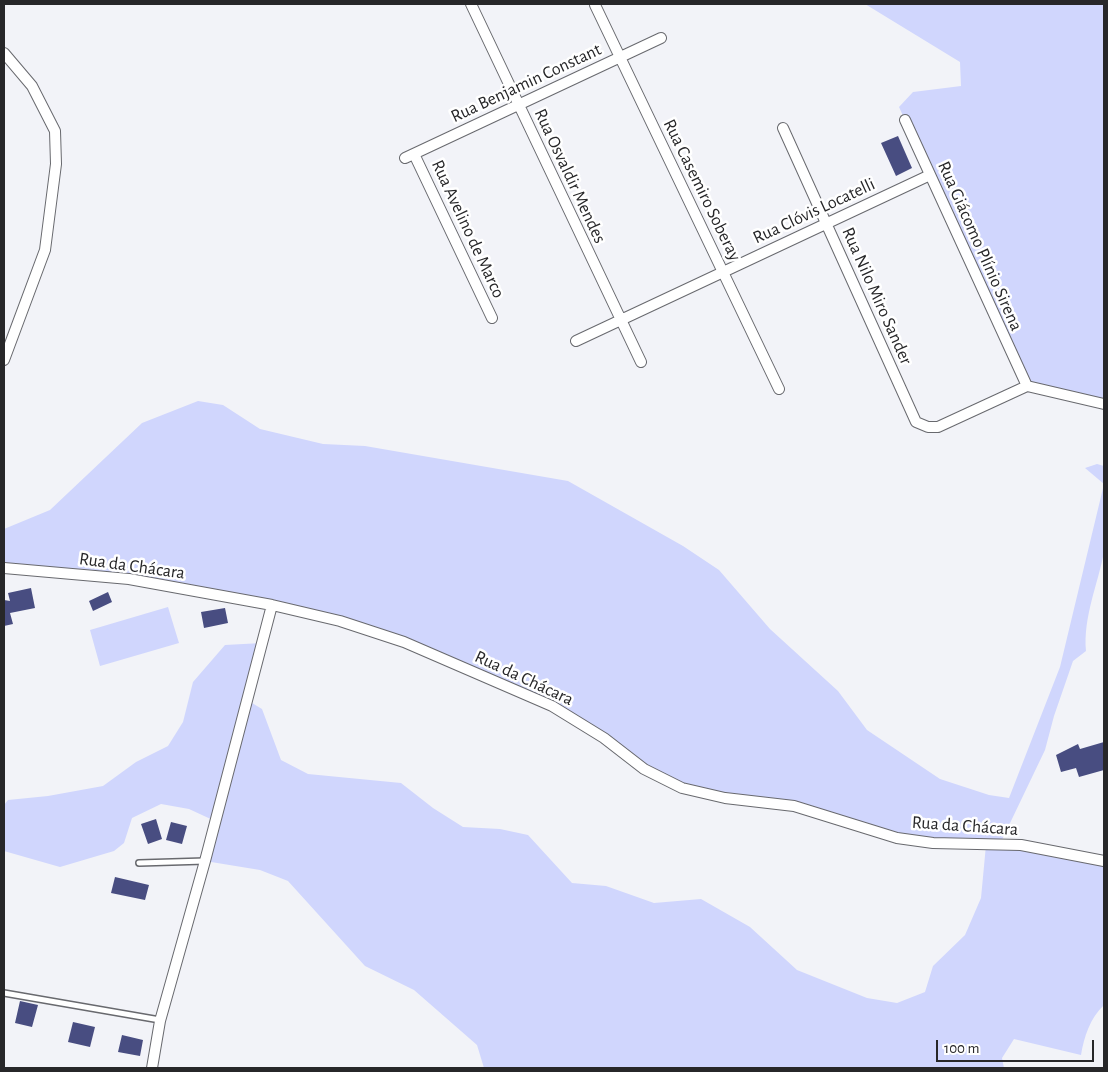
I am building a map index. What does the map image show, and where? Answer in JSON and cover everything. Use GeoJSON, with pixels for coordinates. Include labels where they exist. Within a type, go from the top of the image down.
{"type":"FeatureCollection","features":[{"type":"Feature","properties":{"kind":"street","name":"Rua Osvaldir Mendes"},"geometry":{"type":"LineString","coordinates":[[471,4],[641,362]]}},
{"type":"Feature","properties":{"kind":"street","name":"Rua Casemiro Soberay"},"geometry":{"type":"LineString","coordinates":[[595,5],[779,389]]}},
{"type":"Feature","properties":{"kind":"street","name":"Rua Benjamin Constant"},"geometry":{"type":"LineString","coordinates":[[410,156],[661,38]]}},
{"type":"Feature","properties":{"kind":"street"},"geometry":{"type":"LineString","coordinates":[[4,53],[32,86],[55,131],[56,164],[45,250],[4,360]]}},
{"type":"Feature","properties":{"kind":"street","name":"Rua Giácomo Plínio Sirena"},"geometry":{"type":"LineString","coordinates":[[905,120],[1027,386]]}},
{"type":"Feature","properties":{"kind":"street","name":"Rua Nilo Miro Sander"},"geometry":{"type":"LineString","coordinates":[[783,128],[916,422],[928,427],[938,427],[1027,386]]}},
{"type":"Feature","properties":{"kind":"street","name":"Rua Avelino de Marco"},"geometry":{"type":"LineString","coordinates":[[410,156],[492,318]]}},
{"type":"Feature","properties":{"kind":"street","name":"Rua Clóvis Locatelli"},"geometry":{"type":"LineString","coordinates":[[576,341],[930,175]]}},
{"type":"Feature","properties":{"kind":"street"},"geometry":{"type":"LineString","coordinates":[[1027,386],[1104,404]]}},
{"type":"Feature","properties":{"kind":"street","name":"Rua da Chácara"},"geometry":{"type":"LineString","coordinates":[[4,568],[129,579],[272,605],[340,621],[404,642],[552,706],[604,738],[644,768],[682,788],[725,798],[794,806],[897,838],[933,843],[1021,845],[1104,862]]}},
{"type":"Feature","properties":{"kind":"street"},"geometry":{"type":"LineString","coordinates":[[152,1068],[160,1020],[205,861],[272,605]]}},
{"type":"Feature","properties":{"kind":"lane"},"geometry":{"type":"LineString","coordinates":[[139,863],[182,860],[205,861]]}},
{"type":"Feature","properties":{"kind":"lane"},"geometry":{"type":"LineString","coordinates":[[4,993],[160,1020]]}},
{"type":"Feature","properties":{"kind":"shaded area"},"geometry":{"type":"Polygon","coordinates":[[[865,4],[1104,4],[1104,404],[1027,386],[899,107],[913,92],[961,86],[960,62],[865,4]]]}},
{"type":"Feature","properties":{"kind":"shaded area"},"geometry":{"type":"Polygon","coordinates":[[[198,401],[223,405],[260,429],[323,444],[365,446],[568,481],[683,546],[719,570],[770,629],[838,691],[867,730],[940,779],[989,795],[1009,798],[1060,667],[1104,484],[1085,468],[1097,464],[1104,466],[1105,542],[1089,613],[1086,651],[1073,661],[1054,716],[1045,750],[1000,844],[1104,861],[1104,1005],[1088,1028],[1081,1055],[1014,1039],[1002,1058],[1004,1068],[484,1068],[477,1045],[414,990],[365,966],[288,881],[260,870],[205,861],[215,821],[189,809],[161,804],[132,818],[124,843],[114,851],[60,867],[4,851],[4,805],[8,800],[48,796],[103,786],[136,762],[168,746],[183,722],[193,682],[225,645],[262,643],[247,700],[262,709],[281,760],[308,774],[401,783],[433,808],[463,827],[500,829],[528,835],[572,883],[606,886],[654,903],[701,899],[750,927],[797,970],[867,998],[897,1003],[925,992],[933,966],[965,935],[981,898],[986,845],[933,843],[851,822],[682,788],[552,706],[340,621],[129,579],[4,568],[4,529],[50,510],[142,423],[198,401]]]}},
{"type":"Feature","properties":{"kind":"shaded area"},"geometry":{"type":"Polygon","coordinates":[[[168,607],[179,643],[100,666],[90,630],[168,607]]]}},
{"type":"Feature","properties":{"kind":"building"},"geometry":{"type":"Polygon","coordinates":[[[898,136],[912,168],[896,176],[881,143],[898,136]]]}},
{"type":"Feature","properties":{"kind":"building"},"geometry":{"type":"Polygon","coordinates":[[[31,588],[35,608],[10,613],[13,624],[4,626],[4,600],[10,601],[8,593],[31,588]]]}},
{"type":"Feature","properties":{"kind":"building"},"geometry":{"type":"Polygon","coordinates":[[[108,592],[112,602],[93,611],[89,601],[108,592]]]}},
{"type":"Feature","properties":{"kind":"building"},"geometry":{"type":"Polygon","coordinates":[[[225,608],[228,623],[204,628],[201,612],[225,608]]]}},
{"type":"Feature","properties":{"kind":"building"},"geometry":{"type":"Polygon","coordinates":[[[1104,742],[1104,770],[1079,777],[1076,768],[1061,772],[1056,755],[1078,744],[1080,749],[1104,742]]]}},
{"type":"Feature","properties":{"kind":"building"},"geometry":{"type":"Polygon","coordinates":[[[156,819],[162,839],[148,844],[141,824],[156,819]]]}},
{"type":"Feature","properties":{"kind":"building"},"geometry":{"type":"Polygon","coordinates":[[[171,822],[187,826],[182,844],[166,840],[171,822]]]}},
{"type":"Feature","properties":{"kind":"building"},"geometry":{"type":"Polygon","coordinates":[[[115,877],[149,885],[145,900],[111,893],[115,877]]]}},
{"type":"Feature","properties":{"kind":"building"},"geometry":{"type":"Polygon","coordinates":[[[20,1001],[38,1005],[32,1027],[15,1023],[20,1001]]]}},
{"type":"Feature","properties":{"kind":"building"},"geometry":{"type":"Polygon","coordinates":[[[73,1022],[95,1027],[90,1047],[68,1042],[73,1022]]]}},
{"type":"Feature","properties":{"kind":"building"},"geometry":{"type":"Polygon","coordinates":[[[122,1035],[143,1040],[140,1056],[118,1052],[122,1035]]]}}]}
